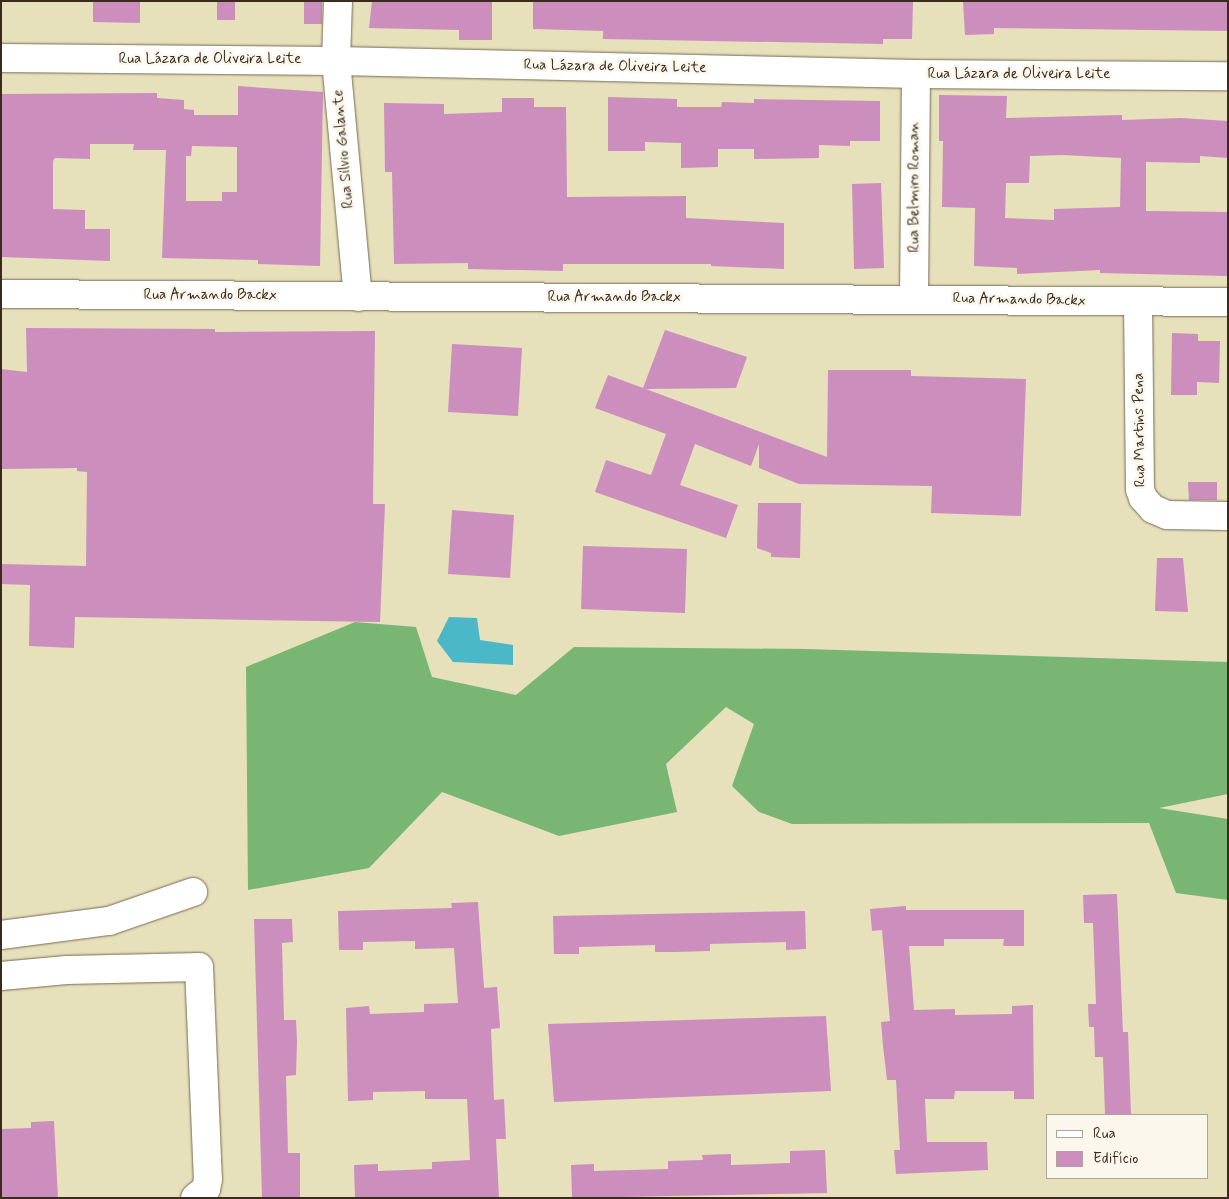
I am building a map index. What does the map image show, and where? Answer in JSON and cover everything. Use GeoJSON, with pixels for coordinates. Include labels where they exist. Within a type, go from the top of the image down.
{"type":"FeatureCollection","features":[{"type":"Feature","properties":{"kind":"street","name":"Rua Silvio Galante"},"geometry":{"type":"LineString","coordinates":[[338,1],[336,61],[358,298]]}},
{"type":"Feature","properties":{"kind":"street","name":"Rua Lázara de Oliveira Leite"},"geometry":{"type":"LineString","coordinates":[[1,58],[336,61],[916,74],[1228,76]]}},
{"type":"Feature","properties":{"kind":"street","name":"Rua Belmiro Roman"},"geometry":{"type":"LineString","coordinates":[[914,300],[916,74]]}},
{"type":"Feature","properties":{"kind":"street","name":"Rua Armando Backx"},"geometry":{"type":"LineString","coordinates":[[1,294],[358,298],[1228,302]]}},
{"type":"Feature","properties":{"kind":"street","name":"Rua Martins Pena"},"geometry":{"type":"LineString","coordinates":[[1138,302],[1140,489],[1142,498],[1152,509],[1167,515],[1228,516]]}},
{"type":"Feature","properties":{"kind":"street"},"geometry":{"type":"LineString","coordinates":[[1,935],[109,921],[194,892]]}},
{"type":"Feature","properties":{"kind":"street"},"geometry":{"type":"LineString","coordinates":[[1,976],[67,970],[199,967],[208,1179],[206,1189],[195,1198]]}},
{"type":"Feature","properties":{"kind":"green space"},"geometry":{"type":"Polygon","coordinates":[[[355,622],[416,627],[432,677],[516,695],[574,647],[806,649],[1228,662],[1228,794],[1159,808],[1228,819],[1228,900],[1176,893],[1149,823],[792,824],[759,812],[732,786],[754,724],[726,707],[666,764],[677,812],[559,836],[442,792],[369,868],[248,890],[246,667],[355,622]]]}},
{"type":"Feature","properties":{"kind":"water"},"geometry":{"type":"Polygon","coordinates":[[[449,617],[477,618],[480,640],[513,645],[513,665],[453,662],[437,641],[449,617]]]}},
{"type":"Feature","properties":{"kind":"building"},"geometry":{"type":"Polygon","coordinates":[[[93,1],[140,1],[140,23],[93,22],[93,1]]]}},
{"type":"Feature","properties":{"kind":"building"},"geometry":{"type":"Polygon","coordinates":[[[217,1],[235,1],[235,20],[217,20],[217,1]]]}},
{"type":"Feature","properties":{"kind":"building"},"geometry":{"type":"Polygon","coordinates":[[[304,1],[322,1],[322,24],[304,24],[304,1]]]}},
{"type":"Feature","properties":{"kind":"building"},"geometry":{"type":"Polygon","coordinates":[[[372,1],[492,1],[492,40],[459,40],[459,30],[369,28],[372,1]]]}},
{"type":"Feature","properties":{"kind":"building"},"geometry":{"type":"Polygon","coordinates":[[[533,1],[913,2],[912,39],[883,39],[883,44],[603,39],[603,31],[533,29],[533,1]]]}},
{"type":"Feature","properties":{"kind":"building"},"geometry":{"type":"Polygon","coordinates":[[[963,1],[1228,1],[1228,31],[994,28],[994,34],[965,35],[963,1]]]}},
{"type":"Feature","properties":{"kind":"building"},"geometry":{"type":"Polygon","coordinates":[[[238,86],[323,92],[320,266],[258,264],[258,260],[162,258],[166,150],[133,150],[134,144],[90,144],[90,159],[55,158],[53,161],[53,209],[85,210],[85,229],[110,229],[110,261],[2,257],[1,94],[157,93],[157,98],[184,100],[184,109],[194,110],[194,115],[238,115],[238,86]],[[192,146],[191,156],[186,156],[186,201],[222,201],[222,192],[237,192],[237,147],[192,146]]]}},
{"type":"Feature","properties":{"kind":"building"},"geometry":{"type":"Polygon","coordinates":[[[939,95],[1007,96],[1006,118],[1122,115],[1122,120],[1181,118],[1228,121],[1228,158],[1200,156],[1200,163],[1146,162],[1146,211],[1228,212],[1228,276],[1100,273],[1100,270],[1017,274],[1017,268],[974,266],[975,208],[942,207],[943,141],[939,141],[939,95]],[[1063,155],[1030,156],[1029,183],[1006,183],[1005,218],[1054,220],[1054,209],[1120,207],[1121,158],[1063,155]]]}},
{"type":"Feature","properties":{"kind":"building"},"geometry":{"type":"Polygon","coordinates":[[[608,97],[677,99],[677,107],[721,107],[722,102],[754,103],[754,99],[880,101],[880,141],[850,141],[850,146],[819,145],[819,158],[754,159],[754,149],[718,149],[718,167],[681,168],[681,143],[645,142],[645,151],[608,151],[608,97]]]}},
{"type":"Feature","properties":{"kind":"building"},"geometry":{"type":"Polygon","coordinates":[[[502,98],[534,98],[534,107],[566,107],[567,197],[686,196],[686,218],[784,223],[784,269],[711,266],[711,264],[563,264],[563,271],[468,269],[468,263],[394,264],[392,172],[385,172],[384,103],[444,104],[444,114],[502,112],[502,98]]]}},
{"type":"Feature","properties":{"kind":"building"},"geometry":{"type":"Polygon","coordinates":[[[881,183],[884,268],[854,269],[852,184],[881,183]]]}},
{"type":"Feature","properties":{"kind":"building"},"geometry":{"type":"Polygon","coordinates":[[[26,328],[215,329],[215,332],[375,331],[373,504],[385,504],[380,622],[75,617],[74,648],[29,646],[30,585],[1,584],[1,564],[86,566],[87,472],[77,471],[77,468],[1,469],[1,369],[27,372],[26,328]]]}},
{"type":"Feature","properties":{"kind":"building"},"geometry":{"type":"Polygon","coordinates":[[[665,330],[747,357],[736,388],[646,389],[827,457],[828,370],[911,370],[911,376],[1026,379],[1021,516],[931,513],[932,486],[799,484],[759,468],[759,444],[751,466],[695,444],[680,485],[738,505],[726,538],[595,492],[606,460],[651,475],[666,434],[595,408],[608,375],[643,388],[665,330]]]}},
{"type":"Feature","properties":{"kind":"building"},"geometry":{"type":"Polygon","coordinates":[[[1172,333],[1198,334],[1198,341],[1220,341],[1219,383],[1197,382],[1197,395],[1171,395],[1172,333]]]}},
{"type":"Feature","properties":{"kind":"building"},"geometry":{"type":"Polygon","coordinates":[[[452,344],[522,348],[518,416],[448,412],[452,344]]]}},
{"type":"Feature","properties":{"kind":"building"},"geometry":{"type":"Polygon","coordinates":[[[1188,482],[1217,482],[1217,500],[1189,500],[1188,482]]]}},
{"type":"Feature","properties":{"kind":"building"},"geometry":{"type":"Polygon","coordinates":[[[758,503],[801,503],[800,558],[771,557],[771,553],[757,548],[758,503]]]}},
{"type":"Feature","properties":{"kind":"building"},"geometry":{"type":"Polygon","coordinates":[[[452,510],[514,515],[510,578],[448,574],[452,510]]]}},
{"type":"Feature","properties":{"kind":"building"},"geometry":{"type":"Polygon","coordinates":[[[583,546],[687,549],[685,613],[581,609],[583,546]]]}},
{"type":"Feature","properties":{"kind":"building"},"geometry":{"type":"Polygon","coordinates":[[[1157,558],[1183,558],[1188,612],[1155,611],[1157,558]]]}},
{"type":"Feature","properties":{"kind":"building"},"geometry":{"type":"Polygon","coordinates":[[[1117,894],[1123,1032],[1128,1032],[1131,1114],[1105,1114],[1103,1057],[1095,1057],[1094,1027],[1089,1027],[1088,1004],[1096,1004],[1093,923],[1084,923],[1083,895],[1117,894]]]}},
{"type":"Feature","properties":{"kind":"building"},"geometry":{"type":"Polygon","coordinates":[[[478,902],[484,988],[497,987],[500,1028],[491,1029],[494,1100],[504,1099],[506,1139],[496,1139],[499,1198],[355,1198],[354,1165],[378,1164],[378,1171],[432,1169],[432,1162],[470,1160],[467,1099],[425,1099],[425,1091],[373,1092],[373,1100],[348,1101],[346,1008],[369,1006],[370,1014],[424,1012],[424,1004],[458,1003],[454,948],[415,949],[415,941],[363,942],[363,950],[339,950],[338,911],[452,908],[451,903],[478,902]]]}},
{"type":"Feature","properties":{"kind":"building"},"geometry":{"type":"Polygon","coordinates":[[[906,906],[906,910],[1024,910],[1024,946],[1003,946],[1004,939],[944,939],[944,946],[909,946],[914,1010],[955,1009],[955,1015],[1012,1014],[1012,1006],[1033,1005],[1034,1099],[1014,1099],[1014,1091],[955,1091],[954,1099],[925,1099],[927,1142],[987,1142],[988,1170],[896,1174],[894,1150],[900,1150],[896,1080],[887,1080],[881,1022],[890,1021],[882,930],[872,931],[870,909],[906,906]]]}},
{"type":"Feature","properties":{"kind":"building"},"geometry":{"type":"Polygon","coordinates":[[[805,911],[806,949],[786,950],[786,942],[710,944],[710,951],[675,952],[655,952],[655,945],[579,947],[579,954],[554,954],[553,916],[805,911]]]}},
{"type":"Feature","properties":{"kind":"building"},"geometry":{"type":"Polygon","coordinates":[[[254,919],[292,919],[293,942],[282,943],[284,1020],[296,1020],[296,1075],[286,1076],[288,1153],[300,1153],[300,1198],[262,1198],[254,919]]]}},
{"type":"Feature","properties":{"kind":"building"},"geometry":{"type":"Polygon","coordinates":[[[826,1016],[831,1091],[554,1102],[548,1024],[826,1016]]]}},
{"type":"Feature","properties":{"kind":"building"},"geometry":{"type":"Polygon","coordinates":[[[54,1121],[58,1198],[1,1198],[1,1129],[31,1128],[31,1122],[54,1121]]]}},
{"type":"Feature","properties":{"kind":"building"},"geometry":{"type":"Polygon","coordinates":[[[825,1150],[827,1193],[572,1198],[571,1165],[594,1164],[594,1171],[668,1169],[668,1161],[703,1160],[702,1155],[731,1154],[731,1165],[790,1163],[790,1151],[825,1150]]]}}]}
